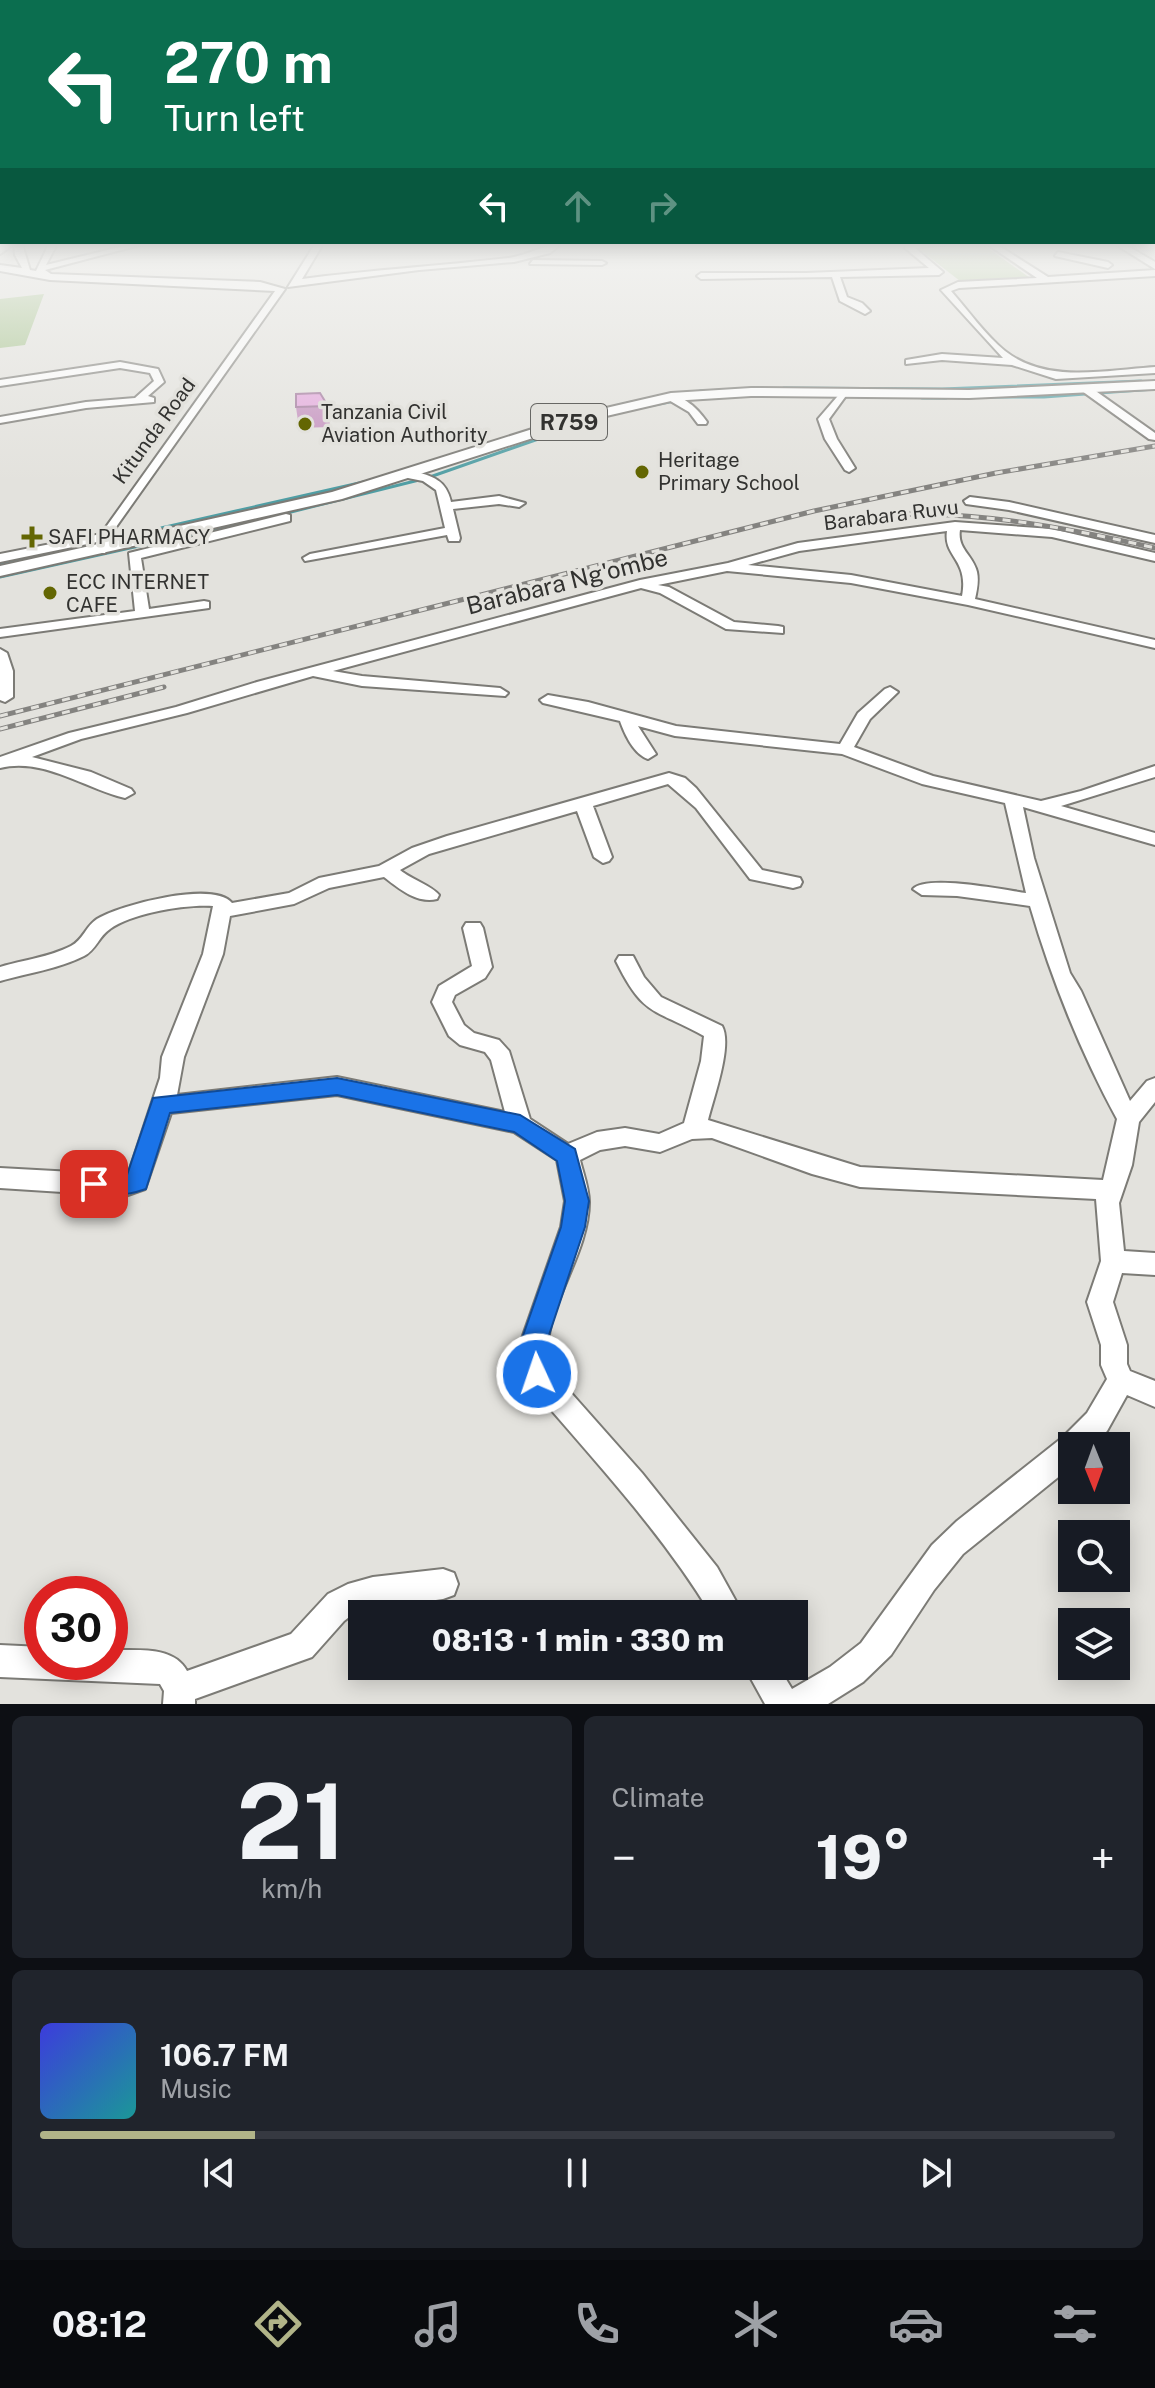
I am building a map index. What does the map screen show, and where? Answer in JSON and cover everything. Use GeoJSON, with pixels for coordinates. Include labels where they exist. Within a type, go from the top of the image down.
{"type":"FeatureCollection","features":[{"type":"Feature","properties":{"kind":"main road","name":"R759"},"geometry":{"type":"LineString","coordinates":[[0,571],[102,544],[286,519],[599,413],[671,397],[751,392],[969,394],[1155,385]]}},
{"type":"Feature","properties":{"kind":"street","name":"Kitunda Road"},"geometry":{"type":"LineString","coordinates":[[102,544],[257,324]]}},
{"type":"Feature","properties":{"kind":"street"},"geometry":{"type":"LineString","coordinates":[[974,324],[1011,362]]}},
{"type":"Feature","properties":{"kind":"street"},"geometry":{"type":"LineString","coordinates":[[910,362],[935,357],[1011,362],[1056,376],[1155,370]]}},
{"type":"Feature","properties":{"kind":"street"},"geometry":{"type":"LineString","coordinates":[[0,383],[120,365],[154,371],[159,382],[140,397],[150,400],[86,405],[0,420]]}},
{"type":"Feature","properties":{"kind":"street"},"geometry":{"type":"LineString","coordinates":[[1086,389],[1153,437]]}},
{"type":"Feature","properties":{"kind":"street"},"geometry":{"type":"LineString","coordinates":[[843,393],[823,419],[849,468]]}},
{"type":"Feature","properties":{"kind":"street"},"geometry":{"type":"LineString","coordinates":[[671,397],[693,410],[702,422]]}},
{"type":"Feature","properties":{"kind":"street"},"geometry":{"type":"LineString","coordinates":[[310,558],[452,535],[442,488],[427,478],[412,475]]}},
{"type":"Feature","properties":{"kind":"street"},"geometry":{"type":"LineString","coordinates":[[447,506],[499,500],[519,503]]}},
{"type":"Feature","properties":{"kind":"street"},"geometry":{"type":"LineString","coordinates":[[970,501],[1009,506],[1155,539]]}},
{"type":"Feature","properties":{"kind":"street"},"geometry":{"type":"LineString","coordinates":[[143,615],[134,556],[286,519]]}},
{"type":"Feature","properties":{"kind":"street"},"geometry":{"type":"LineString","coordinates":[[955,526],[950,538],[970,572],[968,601]]}},
{"type":"Feature","properties":{"kind":"street","name":"Barabara Ruvu"},"geometry":{"type":"LineString","coordinates":[[727,567],[798,547],[955,526],[1052,533],[1155,557]]}},
{"type":"Feature","properties":{"kind":"street"},"geometry":{"type":"LineString","coordinates":[[0,558],[102,544]]}},
{"type":"Feature","properties":{"kind":"street","name":"Barabara Ng'ombe"},"geometry":{"type":"LineString","coordinates":[[8,761],[75,736],[181,710],[314,671],[640,584],[727,567],[843,577],[968,601],[1155,644]]}},
{"type":"Feature","properties":{"kind":"street"},"geometry":{"type":"LineString","coordinates":[[640,584],[664,590],[731,626],[778,630]]}},
{"type":"Feature","properties":{"kind":"street"},"geometry":{"type":"LineString","coordinates":[[0,633],[175,612],[204,605]]}},
{"type":"Feature","properties":{"kind":"street"},"geometry":{"type":"LineString","coordinates":[[0,653],[5,671],[5,697]]}},
{"type":"Feature","properties":{"kind":"street"},"geometry":{"type":"LineString","coordinates":[[314,671],[362,681],[500,693]]}},
{"type":"Feature","properties":{"kind":"street"},"geometry":{"type":"LineString","coordinates":[[845,749],[864,716],[890,692]]}},
{"type":"Feature","properties":{"kind":"street"},"geometry":{"type":"LineString","coordinates":[[548,700],[588,707],[628,720],[687,733],[845,749],[928,780],[1041,806],[1155,839]]}},
{"type":"Feature","properties":{"kind":"street"},"geometry":{"type":"LineString","coordinates":[[628,720],[633,734],[648,754]]}},
{"type":"Feature","properties":{"kind":"street"},"geometry":{"type":"LineString","coordinates":[[8,761],[85,776],[125,793]]}},
{"type":"Feature","properties":{"kind":"street"},"geometry":{"type":"LineString","coordinates":[[1041,806],[1086,795],[1155,771]]}},
{"type":"Feature","properties":{"kind":"street"},"geometry":{"type":"LineString","coordinates":[[223,911],[294,898],[301,890],[317,884],[387,870],[418,851],[669,778],[678,779],[756,875],[793,882]]}},
{"type":"Feature","properties":{"kind":"street"},"geometry":{"type":"LineString","coordinates":[[1013,801],[1021,843],[1060,974],[1071,991],[1110,1086],[1128,1119]]}},
{"type":"Feature","properties":{"kind":"street"},"geometry":{"type":"LineString","coordinates":[[583,802],[603,857]]}},
{"type":"Feature","properties":{"kind":"street"},"geometry":{"type":"LineString","coordinates":[[387,870],[410,887],[430,895]]}},
{"type":"Feature","properties":{"kind":"street"},"geometry":{"type":"LineString","coordinates":[[922,889],[957,890],[1038,901]]}},
{"type":"Feature","properties":{"kind":"street"},"geometry":{"type":"LineString","coordinates":[[0,974],[83,949],[101,925],[133,913],[211,898],[221,900],[223,911],[213,954],[173,1057],[171,1078],[137,1182],[125,1186],[0,1178]]}},
{"type":"Feature","properties":{"kind":"street"},"geometry":{"type":"LineString","coordinates":[[473,928],[482,967],[478,973],[446,991],[442,1002],[456,1030],[467,1039],[492,1046],[501,1057],[520,1124]]}},
{"type":"Feature","properties":{"kind":"street"},"geometry":{"type":"LineString","coordinates":[[626,961],[638,989],[648,1001],[715,1032],[712,1061],[694,1129]]}},
{"type":"Feature","properties":{"kind":"street"},"geometry":{"type":"LineString","coordinates":[[161,1105],[337,1086],[520,1124],[567,1155],[577,1201],[573,1227],[532,1347],[537,1374],[640,1493],[719,1600]]}},
{"type":"Feature","properties":{"kind":"street"},"geometry":{"type":"LineString","coordinates":[[1155,1087],[1128,1119],[1118,1172],[1109,1190],[1107,1215],[1113,1261],[1100,1302],[1114,1345],[1114,1365],[1121,1380],[1155,1394]]}},
{"type":"Feature","properties":{"kind":"street"},"geometry":{"type":"LineString","coordinates":[[567,1155],[597,1141],[625,1137],[660,1143],[694,1129],[712,1129],[812,1164],[860,1177],[1109,1190]]}},
{"type":"Feature","properties":{"kind":"street"},"geometry":{"type":"LineString","coordinates":[[1113,1261],[1155,1264]]}},
{"type":"Feature","properties":{"kind":"street"},"geometry":{"type":"LineString","coordinates":[[1087,1432],[1097,1422],[1121,1380]]}},
{"type":"Feature","properties":{"kind":"street"},"geometry":{"type":"LineString","coordinates":[[796,1704],[841,1680],[879,1646],[926,1575],[951,1545],[1058,1461]]}},
{"type":"Feature","properties":{"kind":"street"},"geometry":{"type":"LineString","coordinates":[[0,1661],[164,1668],[171,1672],[179,1696],[301,1646],[312,1638],[337,1606],[351,1597],[443,1584]]}},
{"type":"Feature","properties":{"kind":"street"},"geometry":{"type":"LineString","coordinates":[[768,1680],[783,1704]]}},
{"type":"Feature","properties":{"kind":"green space"},"geometry":{"type":"Polygon","coordinates":[[[0,324],[33,324],[25,345],[0,348],[0,324]]]}},
{"type":"Feature","properties":{"kind":"building"},"geometry":{"type":"Polygon","coordinates":[[[320,393],[328,406],[296,407],[296,394],[320,393]]]}},
{"type":"Feature","properties":{"kind":"waterway"},"geometry":{"type":"LineString","coordinates":[[784,388],[942,389],[1141,381]]}},
{"type":"Feature","properties":{"kind":"waterway"},"geometry":{"type":"LineString","coordinates":[[982,397],[1044,397],[1155,389]]}},
{"type":"Feature","properties":{"kind":"waterway"},"geometry":{"type":"LineString","coordinates":[[700,391],[727,390]]}},
{"type":"Feature","properties":{"kind":"waterway"},"geometry":{"type":"LineString","coordinates":[[922,398],[946,398]]}},
{"type":"Feature","properties":{"kind":"waterway"},"geometry":{"type":"LineString","coordinates":[[639,408],[674,401]]}},
{"type":"Feature","properties":{"kind":"waterway"},"geometry":{"type":"LineString","coordinates":[[567,418],[632,402]]}},
{"type":"Feature","properties":{"kind":"waterway"},"geometry":{"type":"LineString","coordinates":[[0,577],[283,514],[427,478],[607,415]]}},
{"type":"Feature","properties":{"kind":"waterway"},"geometry":{"type":"LineString","coordinates":[[108,540],[368,481]]}},
{"type":"Feature","properties":{"kind":"waterway"},"geometry":{"type":"LineString","coordinates":[[0,564],[99,542]]}},
{"type":"Feature","properties":{"kind":"railway"},"geometry":{"type":"LineString","coordinates":[[0,716],[814,511],[996,473],[1155,446]]}},
{"type":"Feature","properties":{"kind":"railway"},"geometry":{"type":"LineString","coordinates":[[827,519],[911,514],[992,518],[1155,548]]}},
{"type":"Feature","properties":{"kind":"railway"},"geometry":{"type":"LineString","coordinates":[[0,729],[164,687]]}},
{"type":"Feature","properties":{"kind":"place","name":"Tanzania Civil Aviation Authority"},"geometry":{"type":"Point","coordinates":[305,424]}},
{"type":"Feature","properties":{"kind":"place","name":"Heritage Primary School"},"geometry":{"type":"Point","coordinates":[642,472]}},
{"type":"Feature","properties":{"kind":"place","name":"SAFI PHARMACY"},"geometry":{"type":"Point","coordinates":[32,537]}},
{"type":"Feature","properties":{"kind":"place","name":"ECC INTERNET CAFE"},"geometry":{"type":"Point","coordinates":[50,593]}},
{"type":"Feature","properties":{"kind":"route"},"geometry":{"type":"LineString","coordinates":[[94,1184],[125,1186],[137,1182],[161,1105],[337,1086],[520,1124],[567,1155],[577,1201],[573,1227],[532,1347],[532,1361],[537,1374]]}}]}
